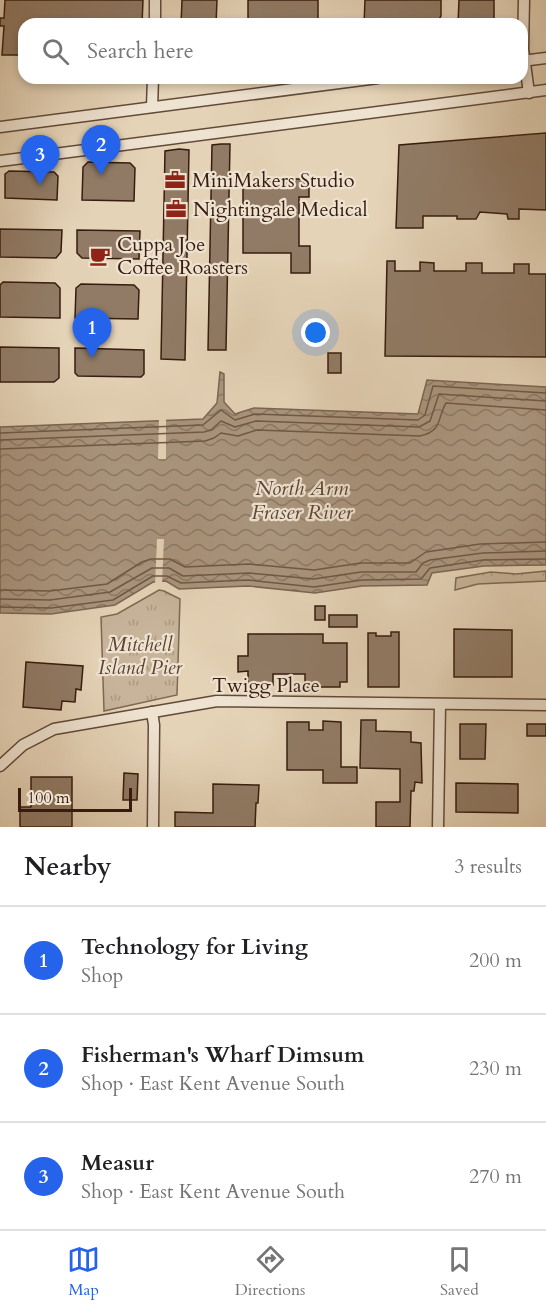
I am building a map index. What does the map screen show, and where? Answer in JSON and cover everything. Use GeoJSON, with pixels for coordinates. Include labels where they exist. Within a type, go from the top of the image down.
{"type":"FeatureCollection","features":[{"type":"Feature","properties":{"kind":"street"},"geometry":{"type":"LineString","coordinates":[[154,18],[155,0]]}},
{"type":"Feature","properties":{"kind":"street"},"geometry":{"type":"LineString","coordinates":[[524,0],[524,18]]}},
{"type":"Feature","properties":{"kind":"street"},"geometry":{"type":"LineString","coordinates":[[528,60],[546,58]]}},
{"type":"Feature","properties":{"kind":"street"},"geometry":{"type":"LineString","coordinates":[[152,107],[153,84]]}},
{"type":"Feature","properties":{"kind":"street"},"geometry":{"type":"LineString","coordinates":[[0,127],[331,84]]}},
{"type":"Feature","properties":{"kind":"street"},"geometry":{"type":"LineString","coordinates":[[527,84],[529,93]]}},
{"type":"Feature","properties":{"kind":"street"},"geometry":{"type":"LineString","coordinates":[[0,161],[546,90]]}},
{"type":"Feature","properties":{"kind":"street","name":"Twigg Place"},"geometry":{"type":"LineString","coordinates":[[0,766],[23,745],[54,729],[226,701],[546,705]]}},
{"type":"Feature","properties":{"kind":"street"},"geometry":{"type":"LineString","coordinates":[[438,827],[440,705]]}},
{"type":"Feature","properties":{"kind":"street"},"geometry":{"type":"LineString","coordinates":[[152,712],[154,725],[153,827]]}},
{"type":"Feature","properties":{"kind":"green space"},"geometry":{"type":"Polygon","coordinates":[[[546,571],[546,581],[478,584],[455,590],[456,578],[491,572],[516,574],[546,571]]]}},
{"type":"Feature","properties":{"kind":"green space","name":"Mitchell Island Pier"},"geometry":{"type":"Polygon","coordinates":[[[159,590],[180,599],[177,695],[104,711],[101,617],[117,614],[159,590]]]}},
{"type":"Feature","properties":{"kind":"water","name":"North Arm Fraser River"},"geometry":{"type":"Polygon","coordinates":[[[220,372],[224,374],[224,402],[235,414],[254,408],[418,414],[427,380],[546,387],[546,565],[484,566],[432,573],[427,585],[362,586],[315,593],[248,586],[179,589],[166,581],[153,582],[115,605],[51,614],[0,613],[0,427],[203,419],[217,403],[220,372]]]}},
{"type":"Feature","properties":{"kind":"pier"},"geometry":{"type":"Polygon","coordinates":[[[159,417],[166,417],[166,459],[158,459],[159,417]]]}},
{"type":"Feature","properties":{"kind":"pier","name":"Mitchell Island Pier"},"geometry":{"type":"Polygon","coordinates":[[[157,539],[164,539],[162,585],[155,585],[157,539]]]}},
{"type":"Feature","properties":{"kind":"building"},"geometry":{"type":"Polygon","coordinates":[[[5,0],[143,0],[142,18],[18,18],[18,55],[2,55],[4,26],[0,26],[0,18],[4,18],[5,0]]]}},
{"type":"Feature","properties":{"kind":"building"},"geometry":{"type":"Polygon","coordinates":[[[182,0],[217,0],[216,18],[181,18],[182,0]]]}},
{"type":"Feature","properties":{"kind":"building"},"geometry":{"type":"Polygon","coordinates":[[[248,0],[318,0],[318,18],[248,18],[248,0]]]}},
{"type":"Feature","properties":{"kind":"building"},"geometry":{"type":"Polygon","coordinates":[[[365,0],[441,0],[440,18],[364,18],[365,0]]]}},
{"type":"Feature","properties":{"kind":"building"},"geometry":{"type":"Polygon","coordinates":[[[459,0],[494,0],[494,18],[458,18],[459,0]]]}},
{"type":"Feature","properties":{"kind":"building"},"geometry":{"type":"Polygon","coordinates":[[[546,133],[546,210],[519,209],[519,219],[508,219],[507,214],[480,212],[476,219],[457,219],[457,216],[423,216],[423,228],[396,228],[399,145],[546,133]]]}},
{"type":"Feature","properties":{"kind":"building"},"geometry":{"type":"Polygon","coordinates":[[[230,144],[226,350],[208,350],[212,145],[230,144]]]}},
{"type":"Feature","properties":{"kind":"building"},"geometry":{"type":"Polygon","coordinates":[[[189,150],[185,360],[161,359],[165,151],[189,150]]]}},
{"type":"Feature","properties":{"kind":"building"},"geometry":{"type":"Polygon","coordinates":[[[88,162],[130,163],[135,168],[134,201],[82,200],[83,167],[88,162]]]}},
{"type":"Feature","properties":{"kind":"building"},"geometry":{"type":"Polygon","coordinates":[[[9,171],[54,172],[58,176],[57,200],[5,198],[5,174],[9,171]]]}},
{"type":"Feature","properties":{"kind":"building"},"geometry":{"type":"Polygon","coordinates":[[[243,179],[309,179],[309,197],[299,197],[299,246],[310,246],[310,273],[291,273],[291,253],[243,253],[243,179]]]}},
{"type":"Feature","properties":{"kind":"building"},"geometry":{"type":"Polygon","coordinates":[[[0,229],[62,230],[61,252],[56,258],[0,257],[0,229]]]}},
{"type":"Feature","properties":{"kind":"building"},"geometry":{"type":"Polygon","coordinates":[[[77,230],[140,231],[139,259],[82,258],[77,253],[77,230]]]}},
{"type":"Feature","properties":{"kind":"building"},"geometry":{"type":"Polygon","coordinates":[[[387,261],[395,261],[395,271],[420,271],[420,262],[434,263],[434,271],[466,271],[466,263],[482,263],[482,273],[514,273],[514,264],[529,264],[529,274],[546,274],[546,357],[385,356],[387,261]]]}},
{"type":"Feature","properties":{"kind":"building"},"geometry":{"type":"Polygon","coordinates":[[[3,282],[55,283],[60,288],[60,318],[0,317],[0,285],[3,282]]]}},
{"type":"Feature","properties":{"kind":"building"},"geometry":{"type":"Polygon","coordinates":[[[81,284],[134,285],[139,290],[138,319],[75,318],[76,288],[81,284]]]}},
{"type":"Feature","properties":{"kind":"building"},"geometry":{"type":"Polygon","coordinates":[[[0,347],[59,348],[59,378],[54,382],[0,382],[0,347]]]}},
{"type":"Feature","properties":{"kind":"building"},"geometry":{"type":"Polygon","coordinates":[[[75,348],[144,350],[144,374],[141,377],[78,376],[75,373],[75,348]]]}},
{"type":"Feature","properties":{"kind":"building"},"geometry":{"type":"Polygon","coordinates":[[[328,353],[341,353],[341,373],[328,373],[328,353]]]}},
{"type":"Feature","properties":{"kind":"building"},"geometry":{"type":"Polygon","coordinates":[[[315,606],[325,606],[325,620],[315,620],[315,606]]]}},
{"type":"Feature","properties":{"kind":"building"},"geometry":{"type":"Polygon","coordinates":[[[329,615],[357,615],[357,627],[329,627],[329,615]]]}},
{"type":"Feature","properties":{"kind":"building"},"geometry":{"type":"Polygon","coordinates":[[[454,629],[512,630],[512,677],[454,677],[454,629]]]}},
{"type":"Feature","properties":{"kind":"building"},"geometry":{"type":"Polygon","coordinates":[[[391,632],[399,632],[399,687],[368,687],[368,633],[376,633],[376,636],[391,636],[391,632]]]}},
{"type":"Feature","properties":{"kind":"building"},"geometry":{"type":"Polygon","coordinates":[[[248,634],[323,634],[323,643],[347,643],[347,682],[340,682],[340,687],[305,687],[305,674],[273,674],[273,685],[248,685],[248,671],[238,672],[238,656],[248,656],[248,634]]]}},
{"type":"Feature","properties":{"kind":"building"},"geometry":{"type":"Polygon","coordinates":[[[26,662],[83,666],[81,690],[76,689],[75,702],[62,701],[61,710],[23,707],[26,662]]]}},
{"type":"Feature","properties":{"kind":"building"},"geometry":{"type":"Polygon","coordinates":[[[361,720],[376,720],[376,731],[411,732],[411,742],[421,743],[422,783],[415,782],[414,791],[411,791],[410,827],[376,827],[376,802],[400,802],[400,769],[360,768],[361,720]]]}},
{"type":"Feature","properties":{"kind":"building"},"geometry":{"type":"Polygon","coordinates":[[[323,721],[341,722],[341,767],[357,767],[357,783],[323,783],[323,770],[287,770],[287,722],[309,722],[309,730],[323,730],[323,721]]]}},
{"type":"Feature","properties":{"kind":"building"},"geometry":{"type":"Polygon","coordinates":[[[460,724],[486,724],[485,759],[460,759],[460,724]]]}},
{"type":"Feature","properties":{"kind":"building"},"geometry":{"type":"Polygon","coordinates":[[[527,724],[546,724],[546,736],[527,736],[527,724]]]}},
{"type":"Feature","properties":{"kind":"building"},"geometry":{"type":"Polygon","coordinates":[[[124,773],[138,774],[137,800],[123,800],[124,773]]]}},
{"type":"Feature","properties":{"kind":"building"},"geometry":{"type":"Polygon","coordinates":[[[31,777],[72,777],[72,827],[20,827],[20,807],[31,807],[31,777]]]}},
{"type":"Feature","properties":{"kind":"building"},"geometry":{"type":"Polygon","coordinates":[[[456,783],[518,784],[518,813],[456,812],[456,783]]]}},
{"type":"Feature","properties":{"kind":"building"},"geometry":{"type":"Polygon","coordinates":[[[213,784],[259,785],[255,827],[175,827],[175,812],[213,813],[213,784]]]}},
{"type":"Feature","properties":{"kind":"place","name":"Fisherman's Wharf Dimsum"},"geometry":{"type":"Point","coordinates":[101,175]}},
{"type":"Feature","properties":{"kind":"place","name":"MiniMakers Studio"},"geometry":{"type":"Point","coordinates":[175,180]}},
{"type":"Feature","properties":{"kind":"place","name":"Measur"},"geometry":{"type":"Point","coordinates":[40,185]}},
{"type":"Feature","properties":{"kind":"place","name":"Nightingale Medical"},"geometry":{"type":"Point","coordinates":[176,209]}},
{"type":"Feature","properties":{"kind":"place","name":"Cuppa Joe Coffee Roasters"},"geometry":{"type":"Point","coordinates":[100,256]}},
{"type":"Feature","properties":{"kind":"place","name":"Technology for Living"},"geometry":{"type":"Point","coordinates":[92,358]}}]}
